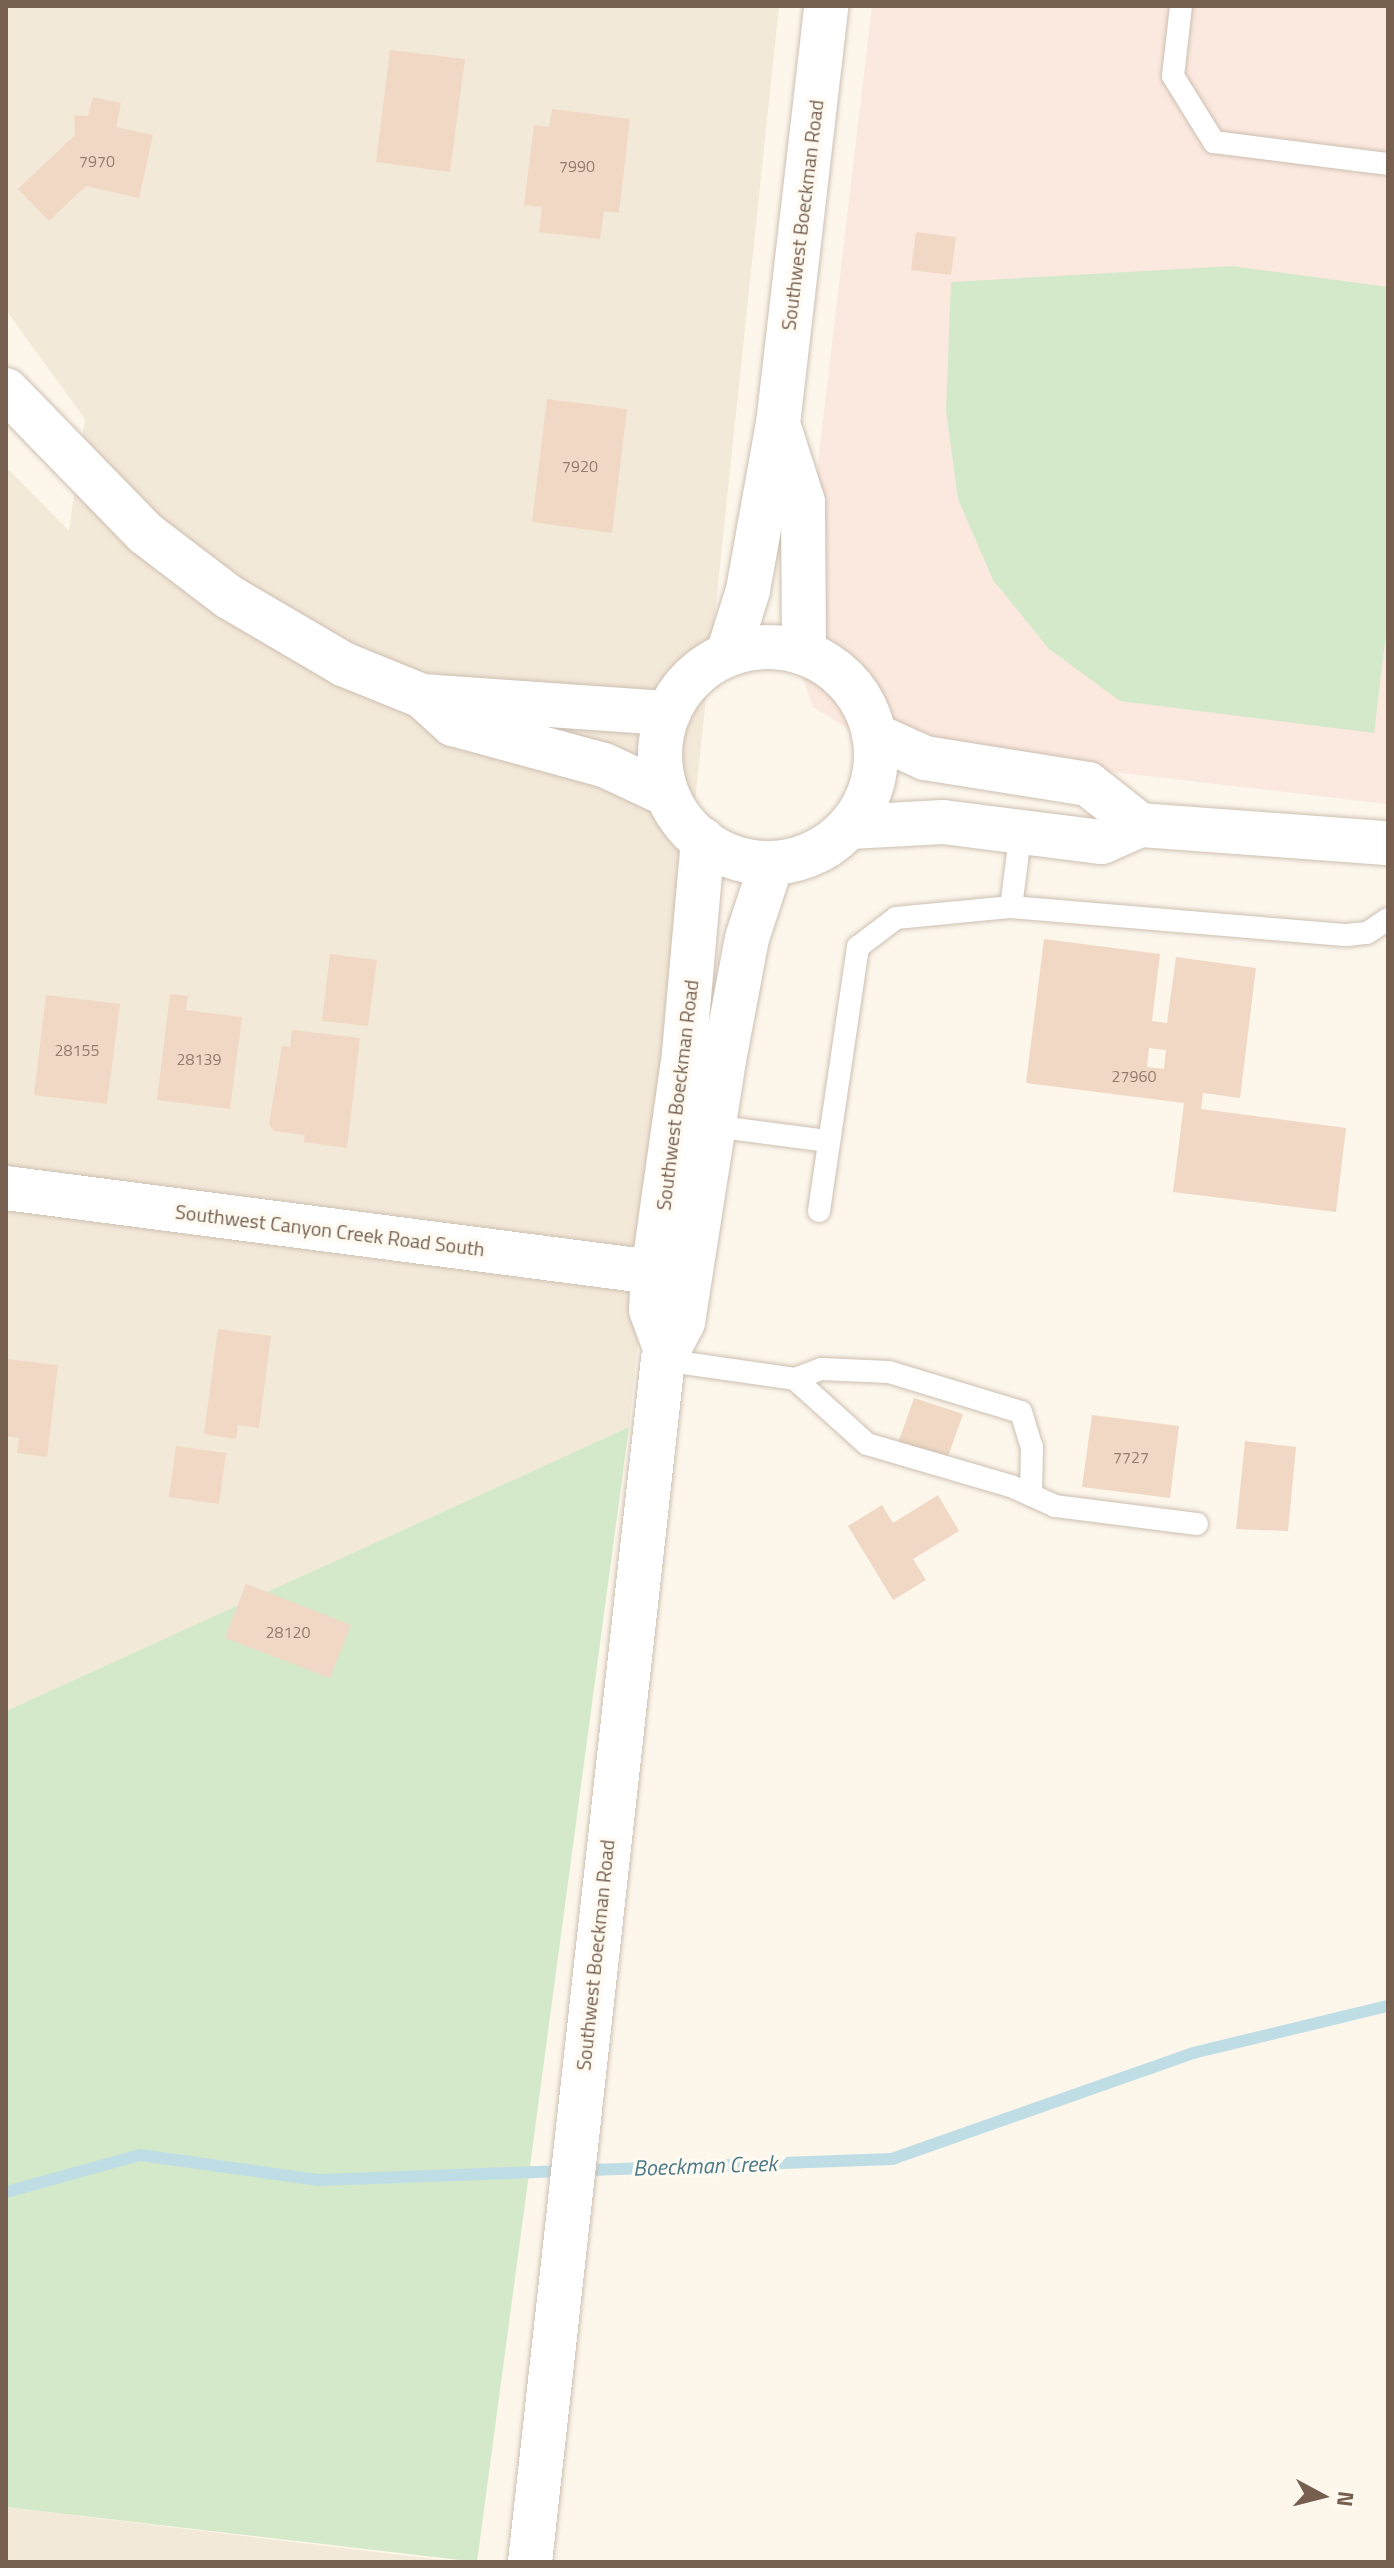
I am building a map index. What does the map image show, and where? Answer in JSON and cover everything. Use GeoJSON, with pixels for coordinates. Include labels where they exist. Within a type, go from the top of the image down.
{"type":"FeatureCollection","features":[{"type":"Feature","properties":{"kind":"main road","name":"Southwest Boeckman Road"},"geometry":{"type":"LineString","coordinates":[[728,654],[748,590],[778,424],[826,6]]}},
{"type":"Feature","properties":{"kind":"main road"},"geometry":{"type":"LineString","coordinates":[[6,390],[66,458],[145,533],[229,597],[343,664],[422,696],[668,713]]}},
{"type":"Feature","properties":{"kind":"main road","name":"Southwest Boeckman Road"},"geometry":{"type":"LineString","coordinates":[[778,424],[803,502],[804,653]]}},
{"type":"Feature","properties":{"kind":"main road"},"geometry":{"type":"LineString","coordinates":[[766,647],[804,653],[837,671],[861,700],[874,735],[873,778],[850,827],[814,854],[771,865],[727,857],[690,831],[666,794],[660,739],[668,713],[692,677],[728,654],[766,647]]}},
{"type":"Feature","properties":{"kind":"main road"},"geometry":{"type":"LineString","coordinates":[[422,696],[453,724],[604,765],[666,794]]}},
{"type":"Feature","properties":{"kind":"main road"},"geometry":{"type":"LineString","coordinates":[[874,735],[925,758],[1088,784],[1140,825]]}},
{"type":"Feature","properties":{"kind":"main road"},"geometry":{"type":"LineString","coordinates":[[850,827],[943,822],[1102,842],[1140,825],[1388,843]]}},
{"type":"Feature","properties":{"kind":"main road","name":"Southwest Boeckman Road"},"geometry":{"type":"LineString","coordinates":[[530,2562],[613,1789],[664,1354],[651,1310],[653,1272],[684,1053],[703,840]]}},
{"type":"Feature","properties":{"kind":"main road","name":"Southwest Boeckman Road"},"geometry":{"type":"LineString","coordinates":[[664,1354],[683,1322],[713,1126],[747,938],[771,865]]}},
{"type":"Feature","properties":{"kind":"main road","name":"Southwest Canyon Creek Road South"},"geometry":{"type":"LineString","coordinates":[[6,1188],[653,1272]]}},
{"type":"Feature","properties":{"kind":"lane"},"geometry":{"type":"LineString","coordinates":[[1181,6],[1173,76],[1214,142],[1388,164]]}},
{"type":"Feature","properties":{"kind":"lane"},"geometry":{"type":"LineString","coordinates":[[1011,907],[1021,830]]}},
{"type":"Feature","properties":{"kind":"lane"},"geometry":{"type":"LineString","coordinates":[[819,1211],[858,947],[896,918],[1011,907],[1347,935],[1367,933],[1388,919]]}},
{"type":"Feature","properties":{"kind":"lane"},"geometry":{"type":"LineString","coordinates":[[713,1126],[827,1141]]}},
{"type":"Feature","properties":{"kind":"lane"},"geometry":{"type":"LineString","coordinates":[[664,1354],[795,1379],[867,1444],[1076,1512],[1197,1524]]}},
{"type":"Feature","properties":{"kind":"lane"},"geometry":{"type":"LineString","coordinates":[[795,1379],[821,1369],[889,1372],[1021,1412],[1032,1447],[1031,1495]]}},
{"type":"Feature","properties":{"kind":"shaded area"},"geometry":{"type":"Polygon","coordinates":[[[6,6],[779,6],[629,1427],[6,1711],[6,467],[69,531],[85,419],[6,310],[6,6]]]}},
{"type":"Feature","properties":{"kind":"shaded area"},"geometry":{"type":"Polygon","coordinates":[[[872,6],[1388,6],[1388,804],[873,744],[813,707],[795,657],[872,6]]]}},
{"type":"Feature","properties":{"kind":"shaded area"},"geometry":{"type":"Polygon","coordinates":[[[6,2507],[458,2562],[6,2562],[6,2507]]]}},
{"type":"Feature","properties":{"kind":"green space"},"geometry":{"type":"Polygon","coordinates":[[[1232,266],[1388,287],[1388,618],[1374,733],[1120,701],[1049,649],[993,580],[958,499],[946,411],[951,282],[1232,266]]]}},
{"type":"Feature","properties":{"kind":"green space"},"geometry":{"type":"Polygon","coordinates":[[[629,1427],[477,2562],[6,2507],[6,1711],[629,1427]]]}},
{"type":"Feature","properties":{"kind":"building"},"geometry":{"type":"Polygon","coordinates":[[[390,50],[465,59],[450,172],[376,162],[390,50]]]}},
{"type":"Feature","properties":{"kind":"building"},"geometry":{"type":"Polygon","coordinates":[[[93,97],[121,103],[116,127],[153,135],[139,198],[86,186],[49,221],[18,189],[75,135],[74,115],[88,116],[93,97]]]}},
{"type":"Feature","properties":{"kind":"building"},"geometry":{"type":"Polygon","coordinates":[[[552,109],[630,119],[619,213],[604,211],[600,239],[539,232],[542,207],[524,205],[534,125],[549,127],[552,109]]]}},
{"type":"Feature","properties":{"kind":"building"},"geometry":{"type":"Polygon","coordinates":[[[916,232],[956,237],[951,275],[911,270],[916,232]]]}},
{"type":"Feature","properties":{"kind":"building"},"geometry":{"type":"Polygon","coordinates":[[[547,399],[627,409],[612,533],[532,522],[547,399]]]}},
{"type":"Feature","properties":{"kind":"building"},"geometry":{"type":"Polygon","coordinates":[[[1044,939],[1160,954],[1152,1021],[1167,1023],[1176,957],[1256,968],[1240,1098],[1203,1093],[1201,1109],[1346,1128],[1336,1212],[1173,1192],[1184,1103],[1026,1083],[1044,939]],[[1149,1048],[1147,1067],[1164,1069],[1166,1050],[1149,1048]]]}},
{"type":"Feature","properties":{"kind":"building"},"geometry":{"type":"Polygon","coordinates":[[[330,954],[377,960],[368,1026],[322,1021],[330,954]]]}},
{"type":"Feature","properties":{"kind":"building"},"geometry":{"type":"Polygon","coordinates":[[[170,994],[188,996],[186,1010],[242,1017],[230,1109],[157,1100],[170,994]]]}},
{"type":"Feature","properties":{"kind":"building"},"geometry":{"type":"Polygon","coordinates":[[[46,995],[120,1004],[107,1104],[34,1095],[46,995]]]}},
{"type":"Feature","properties":{"kind":"building"},"geometry":{"type":"Polygon","coordinates":[[[292,1030],[360,1038],[347,1148],[304,1142],[305,1135],[274,1131],[269,1124],[282,1046],[290,1047],[292,1030]]]}},
{"type":"Feature","properties":{"kind":"building"},"geometry":{"type":"Polygon","coordinates":[[[218,1329],[271,1336],[259,1428],[238,1425],[236,1439],[204,1434],[218,1329]]]}},
{"type":"Feature","properties":{"kind":"building"},"geometry":{"type":"Polygon","coordinates":[[[6,1359],[58,1365],[47,1457],[17,1453],[19,1438],[6,1436],[6,1359]]]}},
{"type":"Feature","properties":{"kind":"building"},"geometry":{"type":"Polygon","coordinates":[[[914,1398],[963,1414],[946,1462],[897,1446],[914,1398]]]}},
{"type":"Feature","properties":{"kind":"building"},"geometry":{"type":"Polygon","coordinates":[[[1092,1415],[1179,1426],[1170,1498],[1082,1487],[1092,1415]]]}},
{"type":"Feature","properties":{"kind":"building"},"geometry":{"type":"Polygon","coordinates":[[[1245,1441],[1296,1447],[1288,1531],[1236,1529],[1245,1441]]]}},
{"type":"Feature","properties":{"kind":"building"},"geometry":{"type":"Polygon","coordinates":[[[176,1446],[226,1453],[219,1504],[169,1497],[176,1446]]]}},
{"type":"Feature","properties":{"kind":"building"},"geometry":{"type":"Polygon","coordinates":[[[938,1495],[959,1531],[913,1559],[926,1580],[893,1600],[848,1526],[882,1505],[893,1523],[938,1495]]]}},
{"type":"Feature","properties":{"kind":"building"},"geometry":{"type":"Polygon","coordinates":[[[246,1584],[351,1625],[330,1678],[225,1638],[246,1584]]]}},
{"type":"Feature","properties":{"kind":"waterway","name":"Boeckman Creek"},"geometry":{"type":"LineString","coordinates":[[6,2192],[140,2155],[318,2180],[892,2159],[1193,2053],[1388,2006]]}}]}
